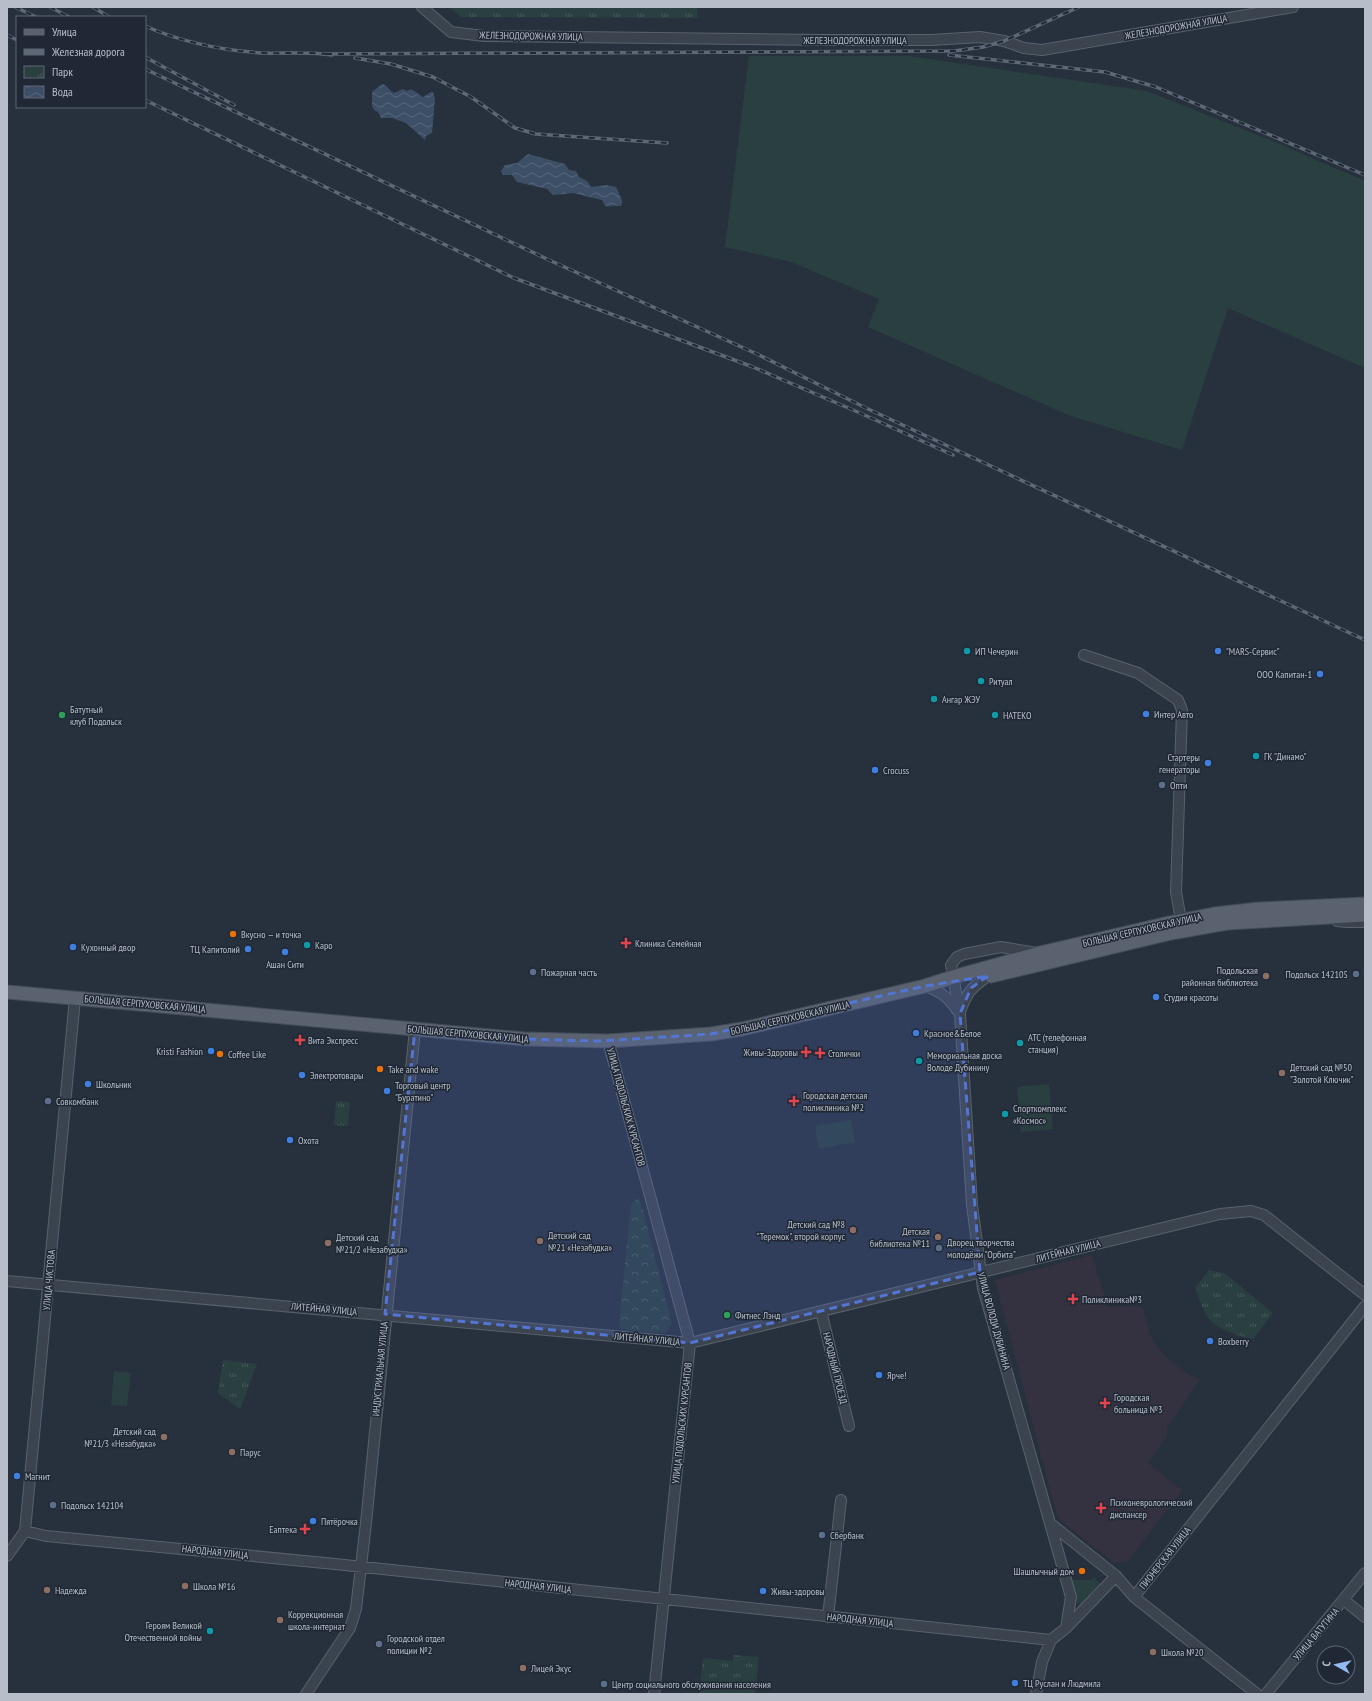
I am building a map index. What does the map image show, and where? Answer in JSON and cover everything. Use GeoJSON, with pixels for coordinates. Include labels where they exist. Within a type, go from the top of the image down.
{"type":"FeatureCollection","features":[{"type":"Feature","properties":{"kind":"main road","name":"БОЛЬШАЯ СЕРПУХОВСКАЯ УЛИЦА"},"geometry":{"type":"LineString","coordinates":[[7,992],[524,1039],[608,1041],[711,1034],[742,1029],[953,980],[1040,953],[1181,920],[1214,914],[1259,909],[1365,904]]}},
{"type":"Feature","properties":{"kind":"main road","name":"БОЛЬШАЯ СЕРПУХОВСКАЯ УЛИЦА"},"geometry":{"type":"LineString","coordinates":[[953,980],[988,976],[1170,933],[1227,923],[1365,915]]}},
{"type":"Feature","properties":{"kind":"street","name":"ЖЕЛЕЗНОДОРОЖНАЯ УЛИЦА"},"geometry":{"type":"LineString","coordinates":[[422,7],[451,32],[484,36],[823,40],[931,40],[980,37],[1004,41],[1024,48],[1042,50],[1293,7]]}},
{"type":"Feature","properties":{"kind":"street"},"geometry":{"type":"LineString","coordinates":[[1084,656],[1138,673],[1178,700],[1182,710],[1176,892],[1181,920]]}},
{"type":"Feature","properties":{"kind":"street"},"geometry":{"type":"LineString","coordinates":[[1317,917],[1347,922],[1365,922]]}},
{"type":"Feature","properties":{"kind":"street","name":"УЛИЦА ВОЛОДИ ДУБИНИНА"},"geometry":{"type":"LineString","coordinates":[[1040,953],[1001,947],[964,954],[957,957],[951,965],[960,1014],[972,1204],[980,1272],[985,1295],[1071,1597],[1066,1628]]}},
{"type":"Feature","properties":{"kind":"street"},"geometry":{"type":"LineString","coordinates":[[960,1014],[964,999],[971,988],[988,976]]}},
{"type":"Feature","properties":{"kind":"street"},"geometry":{"type":"LineString","coordinates":[[925,986],[943,994],[950,1000],[960,1014]]}},
{"type":"Feature","properties":{"kind":"street","name":"УЛИЦА ЧИСТОВА"},"geometry":{"type":"LineString","coordinates":[[25,1531],[75,998]]}},
{"type":"Feature","properties":{"kind":"street","name":"ИНДУСТРИАЛЬНАЯ УЛИЦА"},"geometry":{"type":"LineString","coordinates":[[306,1694],[350,1628],[356,1609],[415,1030]]}},
{"type":"Feature","properties":{"kind":"street","name":"УЛИЦА ПОДОЛЬСКИХ КУРСАНТОВ"},"geometry":{"type":"LineString","coordinates":[[608,1041],[690,1343],[654,1694]]}},
{"type":"Feature","properties":{"kind":"street","name":"ЛИТЕЙНАЯ УЛИЦА"},"geometry":{"type":"LineString","coordinates":[[7,1281],[386,1314],[690,1343],[1220,1214],[1251,1211],[1264,1215],[1365,1295]]}},
{"type":"Feature","properties":{"kind":"street","name":"ПИОНЕРСКАЯ УЛИЦА"},"geometry":{"type":"LineString","coordinates":[[1051,1524],[1116,1576],[1134,1597],[1365,1306]]}},
{"type":"Feature","properties":{"kind":"street","name":"НАРОДНЫЙ ПРОЕЗД"},"geometry":{"type":"LineString","coordinates":[[821,1311],[849,1426]]}},
{"type":"Feature","properties":{"kind":"street"},"geometry":{"type":"LineString","coordinates":[[828,1617],[841,1500]]}},
{"type":"Feature","properties":{"kind":"street"},"geometry":{"type":"LineString","coordinates":[[7,1556],[25,1531]]}},
{"type":"Feature","properties":{"kind":"street","name":"НАРОДНАЯ УЛИЦА"},"geometry":{"type":"LineString","coordinates":[[25,1531],[46,1536],[360,1567],[1051,1640]]}},
{"type":"Feature","properties":{"kind":"street","name":"УЛИЦА ВАТУТИНА"},"geometry":{"type":"LineString","coordinates":[[1266,1694],[1365,1573]]}},
{"type":"Feature","properties":{"kind":"street"},"geometry":{"type":"LineString","coordinates":[[1036,1694],[1042,1662],[1051,1640],[1066,1628],[1116,1576]]}},
{"type":"Feature","properties":{"kind":"street"},"geometry":{"type":"LineString","coordinates":[[1134,1597],[1258,1694]]}},
{"type":"Feature","properties":{"kind":"street"},"geometry":{"type":"LineString","coordinates":[[1344,1600],[1365,1617]]}},
{"type":"Feature","properties":{"kind":"highlighted area"},"geometry":{"type":"Polygon","coordinates":[[[988,976],[971,988],[960,1014],[980,1272],[690,1343],[385,1314],[415,1029],[524,1039],[598,1041],[711,1034],[925,986],[988,976]]]}},
{"type":"Feature","properties":{"kind":"shaded area","name":"Городская больница №3"},"geometry":{"type":"Polygon","coordinates":[[[1092,1255],[1108,1307],[1139,1306],[1143,1310],[1152,1340],[1167,1358],[1189,1375],[1200,1379],[1167,1428],[1167,1436],[1148,1463],[1182,1490],[1128,1561],[1114,1563],[1060,1520],[1056,1512],[995,1280],[1092,1255]]]}},
{"type":"Feature","properties":{"kind":"green space"},"geometry":{"type":"Polygon","coordinates":[[[450,7],[697,7],[698,18],[461,17],[450,7]]]}},
{"type":"Feature","properties":{"kind":"green space"},"geometry":{"type":"Polygon","coordinates":[[[749,56],[909,56],[1147,91],[1275,142],[1365,181],[1365,368],[1228,308],[1182,450],[1068,415],[868,327],[879,299],[791,262],[725,247],[749,56]]]}},
{"type":"Feature","properties":{"kind":"green space"},"geometry":{"type":"Polygon","coordinates":[[[1049,1084],[1053,1129],[1021,1132],[1017,1087],[1049,1084]]]}},
{"type":"Feature","properties":{"kind":"green space"},"geometry":{"type":"Polygon","coordinates":[[[336,1101],[350,1102],[348,1126],[334,1125],[336,1101]]]}},
{"type":"Feature","properties":{"kind":"green space"},"geometry":{"type":"Polygon","coordinates":[[[851,1120],[855,1142],[819,1149],[815,1126],[851,1120]]]}},
{"type":"Feature","properties":{"kind":"green space"},"geometry":{"type":"Polygon","coordinates":[[[638,1198],[642,1207],[672,1324],[665,1333],[627,1330],[620,1328],[619,1323],[631,1204],[638,1198]]]}},
{"type":"Feature","properties":{"kind":"green space"},"geometry":{"type":"Polygon","coordinates":[[[1209,1270],[1224,1273],[1273,1313],[1253,1339],[1221,1328],[1207,1316],[1195,1288],[1209,1270]]]}},
{"type":"Feature","properties":{"kind":"green space"},"geometry":{"type":"Polygon","coordinates":[[[223,1360],[257,1364],[240,1409],[218,1393],[223,1360]]]}},
{"type":"Feature","properties":{"kind":"green space"},"geometry":{"type":"Polygon","coordinates":[[[114,1371],[131,1373],[127,1406],[111,1405],[114,1371]]]}},
{"type":"Feature","properties":{"kind":"green space"},"geometry":{"type":"Polygon","coordinates":[[[1093,1577],[1100,1583],[1081,1604],[1077,1603],[1072,1580],[1092,1580],[1093,1577]]]}},
{"type":"Feature","properties":{"kind":"green space"},"geometry":{"type":"Polygon","coordinates":[[[733,1655],[759,1657],[755,1694],[699,1694],[703,1658],[733,1661],[733,1655]]]}},
{"type":"Feature","properties":{"kind":"water"},"geometry":{"type":"Polygon","coordinates":[[[382,84],[394,93],[403,89],[407,91],[411,89],[423,97],[433,92],[435,99],[432,133],[426,136],[425,140],[406,123],[392,118],[381,118],[378,112],[374,110],[372,106],[372,92],[382,84]]]}},
{"type":"Feature","properties":{"kind":"water"},"geometry":{"type":"Polygon","coordinates":[[[528,154],[565,164],[569,170],[576,171],[579,177],[587,181],[591,187],[607,185],[616,187],[622,200],[621,206],[605,206],[602,200],[573,193],[553,195],[547,189],[517,182],[512,175],[503,175],[501,171],[505,165],[517,163],[528,154]]]}},
{"type":"Feature","properties":{"kind":"railway"},"geometry":{"type":"LineString","coordinates":[[15,7],[34,16]]}},
{"type":"Feature","properties":{"kind":"railway"},"geometry":{"type":"LineString","coordinates":[[50,7],[67,16]]}},
{"type":"Feature","properties":{"kind":"railway"},"geometry":{"type":"LineString","coordinates":[[93,7],[107,16]]}},
{"type":"Feature","properties":{"kind":"railway"},"geometry":{"type":"LineString","coordinates":[[326,54],[954,51],[983,47],[1004,41],[1079,7]]}},
{"type":"Feature","properties":{"kind":"railway"},"geometry":{"type":"LineString","coordinates":[[146,26],[187,41],[231,50],[261,53],[305,53],[332,55]]}},
{"type":"Feature","properties":{"kind":"railway"},"geometry":{"type":"LineString","coordinates":[[7,35],[16,40]]}},
{"type":"Feature","properties":{"kind":"railway"},"geometry":{"type":"LineString","coordinates":[[949,55],[1105,72],[1156,87],[1365,175]]}},
{"type":"Feature","properties":{"kind":"railway"},"geometry":{"type":"LineString","coordinates":[[146,58],[234,105]]}},
{"type":"Feature","properties":{"kind":"railway"},"geometry":{"type":"LineString","coordinates":[[355,58],[391,64],[433,77],[471,97],[515,128],[536,134],[667,143]]}},
{"type":"Feature","properties":{"kind":"railway"},"geometry":{"type":"LineString","coordinates":[[146,69],[549,260],[757,354],[866,408],[1365,640]]}},
{"type":"Feature","properties":{"kind":"railway"},"geometry":{"type":"LineString","coordinates":[[146,100],[514,278],[753,367],[953,455]]}},
{"type":"Feature","properties":{"kind":"place","name":"ИП Чечерин"},"geometry":{"type":"Point","coordinates":[967,651]}},
{"type":"Feature","properties":{"kind":"place","name":"\"MARS-Сервис\""},"geometry":{"type":"Point","coordinates":[1218,651]}},
{"type":"Feature","properties":{"kind":"place","name":"ООО Капитан-1"},"geometry":{"type":"Point","coordinates":[1320,674]}},
{"type":"Feature","properties":{"kind":"place","name":"Ритуал"},"geometry":{"type":"Point","coordinates":[981,681]}},
{"type":"Feature","properties":{"kind":"place","name":"Ангар ЖЭУ"},"geometry":{"type":"Point","coordinates":[934,699]}},
{"type":"Feature","properties":{"kind":"place","name":"Интер Авто"},"geometry":{"type":"Point","coordinates":[1146,714]}},
{"type":"Feature","properties":{"kind":"place","name":"Батутный клуб Подольск"},"geometry":{"type":"Point","coordinates":[62,715]}},
{"type":"Feature","properties":{"kind":"place","name":"НАТЕКО"},"geometry":{"type":"Point","coordinates":[995,715]}},
{"type":"Feature","properties":{"kind":"place","name":"ГК \"Динамо\""},"geometry":{"type":"Point","coordinates":[1256,756]}},
{"type":"Feature","properties":{"kind":"place","name":"Стартеры генераторы"},"geometry":{"type":"Point","coordinates":[1208,763]}},
{"type":"Feature","properties":{"kind":"place","name":"Crocuss"},"geometry":{"type":"Point","coordinates":[875,770]}},
{"type":"Feature","properties":{"kind":"place","name":"Опти"},"geometry":{"type":"Point","coordinates":[1162,785]}},
{"type":"Feature","properties":{"kind":"place","name":"Вкусно — и точка"},"geometry":{"type":"Point","coordinates":[233,934]}},
{"type":"Feature","properties":{"kind":"place","name":"Клиника Семейная"},"geometry":{"type":"Point","coordinates":[626,943]}},
{"type":"Feature","properties":{"kind":"place","name":"Каро"},"geometry":{"type":"Point","coordinates":[307,945]}},
{"type":"Feature","properties":{"kind":"place","name":"Кухонный двор"},"geometry":{"type":"Point","coordinates":[73,947]}},
{"type":"Feature","properties":{"kind":"place","name":"ТЦ Капитолий"},"geometry":{"type":"Point","coordinates":[248,949]}},
{"type":"Feature","properties":{"kind":"place","name":"Ашан Сити"},"geometry":{"type":"Point","coordinates":[285,952]}},
{"type":"Feature","properties":{"kind":"place","name":"Пожарная часть"},"geometry":{"type":"Point","coordinates":[533,972]}},
{"type":"Feature","properties":{"kind":"place","name":"Подольск 142105"},"geometry":{"type":"Point","coordinates":[1356,974]}},
{"type":"Feature","properties":{"kind":"place","name":"Подольская районная библиотека"},"geometry":{"type":"Point","coordinates":[1266,976]}},
{"type":"Feature","properties":{"kind":"place","name":"Студия красоты"},"geometry":{"type":"Point","coordinates":[1156,997]}},
{"type":"Feature","properties":{"kind":"place","name":"Красное&Белое"},"geometry":{"type":"Point","coordinates":[916,1033]}},
{"type":"Feature","properties":{"kind":"place","name":"Вита Экспресс"},"geometry":{"type":"Point","coordinates":[300,1040]}},
{"type":"Feature","properties":{"kind":"place","name":"АТС (телефонная станция)"},"geometry":{"type":"Point","coordinates":[1020,1043]}},
{"type":"Feature","properties":{"kind":"place","name":"Kristi Fashion"},"geometry":{"type":"Point","coordinates":[211,1051]}},
{"type":"Feature","properties":{"kind":"place","name":"Живы-Здоровы"},"geometry":{"type":"Point","coordinates":[806,1052]}},
{"type":"Feature","properties":{"kind":"place","name":"Столички"},"geometry":{"type":"Point","coordinates":[820,1053]}},
{"type":"Feature","properties":{"kind":"place","name":"Coffee Like"},"geometry":{"type":"Point","coordinates":[220,1054]}},
{"type":"Feature","properties":{"kind":"place","name":"Мемориальная доска Володе Дубинину"},"geometry":{"type":"Point","coordinates":[919,1061]}},
{"type":"Feature","properties":{"kind":"place","name":"Take and wake"},"geometry":{"type":"Point","coordinates":[380,1069]}},
{"type":"Feature","properties":{"kind":"place","name":"Детский сад №50 \"Золотой Ключик\""},"geometry":{"type":"Point","coordinates":[1282,1073]}},
{"type":"Feature","properties":{"kind":"place","name":"Электротовары"},"geometry":{"type":"Point","coordinates":[302,1075]}},
{"type":"Feature","properties":{"kind":"place","name":"Школьник"},"geometry":{"type":"Point","coordinates":[88,1084]}},
{"type":"Feature","properties":{"kind":"place","name":"Торговый центр \"Буратино\""},"geometry":{"type":"Point","coordinates":[387,1091]}},
{"type":"Feature","properties":{"kind":"place","name":"Совкомбанк"},"geometry":{"type":"Point","coordinates":[48,1101]}},
{"type":"Feature","properties":{"kind":"place","name":"Городская детская поликлиника №2"},"geometry":{"type":"Point","coordinates":[794,1101]}},
{"type":"Feature","properties":{"kind":"place","name":"Спорткомплекс «Космос»"},"geometry":{"type":"Point","coordinates":[1005,1114]}},
{"type":"Feature","properties":{"kind":"place","name":"Охота"},"geometry":{"type":"Point","coordinates":[290,1140]}},
{"type":"Feature","properties":{"kind":"place","name":"Детский сад №8 \"Теремок\", второй корпус"},"geometry":{"type":"Point","coordinates":[853,1230]}},
{"type":"Feature","properties":{"kind":"place","name":"Детская библиотека №11"},"geometry":{"type":"Point","coordinates":[938,1237]}},
{"type":"Feature","properties":{"kind":"place","name":"Детский сад №21 «Незабудка»"},"geometry":{"type":"Point","coordinates":[540,1241]}},
{"type":"Feature","properties":{"kind":"place","name":"Детский сад №21/2 «Незабудка»"},"geometry":{"type":"Point","coordinates":[328,1243]}},
{"type":"Feature","properties":{"kind":"place","name":"Дворец творчества молодёжи \"Орбита\""},"geometry":{"type":"Point","coordinates":[939,1248]}},
{"type":"Feature","properties":{"kind":"place","name":"Поликлиника№3"},"geometry":{"type":"Point","coordinates":[1073,1299]}},
{"type":"Feature","properties":{"kind":"place","name":"Фитнес Лэнд"},"geometry":{"type":"Point","coordinates":[727,1315]}},
{"type":"Feature","properties":{"kind":"place","name":"Boxberry"},"geometry":{"type":"Point","coordinates":[1210,1341]}},
{"type":"Feature","properties":{"kind":"place","name":"Ярче!"},"geometry":{"type":"Point","coordinates":[879,1375]}},
{"type":"Feature","properties":{"kind":"place","name":"Городская больница №3"},"geometry":{"type":"Point","coordinates":[1105,1403]}},
{"type":"Feature","properties":{"kind":"place","name":"Детский сад №21/3 «Незабудка»"},"geometry":{"type":"Point","coordinates":[164,1437]}},
{"type":"Feature","properties":{"kind":"place","name":"Парус"},"geometry":{"type":"Point","coordinates":[232,1452]}},
{"type":"Feature","properties":{"kind":"place","name":"Магнит"},"geometry":{"type":"Point","coordinates":[17,1476]}},
{"type":"Feature","properties":{"kind":"place","name":"Подольск 142104"},"geometry":{"type":"Point","coordinates":[53,1505]}},
{"type":"Feature","properties":{"kind":"place","name":"Психоневрологический диспансер"},"geometry":{"type":"Point","coordinates":[1101,1508]}},
{"type":"Feature","properties":{"kind":"place","name":"Пятёрочка"},"geometry":{"type":"Point","coordinates":[313,1521]}},
{"type":"Feature","properties":{"kind":"place","name":"Еаптека"},"geometry":{"type":"Point","coordinates":[305,1529]}},
{"type":"Feature","properties":{"kind":"place","name":"Сбербанк"},"geometry":{"type":"Point","coordinates":[822,1535]}},
{"type":"Feature","properties":{"kind":"place","name":"Шашлычный дом"},"geometry":{"type":"Point","coordinates":[1082,1571]}},
{"type":"Feature","properties":{"kind":"place","name":"Школа №16"},"geometry":{"type":"Point","coordinates":[185,1586]}},
{"type":"Feature","properties":{"kind":"place","name":"Надежда"},"geometry":{"type":"Point","coordinates":[47,1590]}},
{"type":"Feature","properties":{"kind":"place","name":"Живы-здоровы"},"geometry":{"type":"Point","coordinates":[763,1591]}},
{"type":"Feature","properties":{"kind":"place","name":"Коррекционная школа-интернат"},"geometry":{"type":"Point","coordinates":[280,1620]}},
{"type":"Feature","properties":{"kind":"place","name":"Героям Великой Отечественной войны"},"geometry":{"type":"Point","coordinates":[210,1631]}},
{"type":"Feature","properties":{"kind":"place","name":"Городской отдел полиции №2"},"geometry":{"type":"Point","coordinates":[379,1644]}},
{"type":"Feature","properties":{"kind":"place","name":"Школа №20"},"geometry":{"type":"Point","coordinates":[1153,1652]}},
{"type":"Feature","properties":{"kind":"place","name":"Лицей Экус"},"geometry":{"type":"Point","coordinates":[523,1668]}},
{"type":"Feature","properties":{"kind":"place","name":"ТЦ Руслан и Людмила"},"geometry":{"type":"Point","coordinates":[1015,1683]}},
{"type":"Feature","properties":{"kind":"place","name":"Центр социального обслуживания населения"},"geometry":{"type":"Point","coordinates":[604,1684]}}]}
